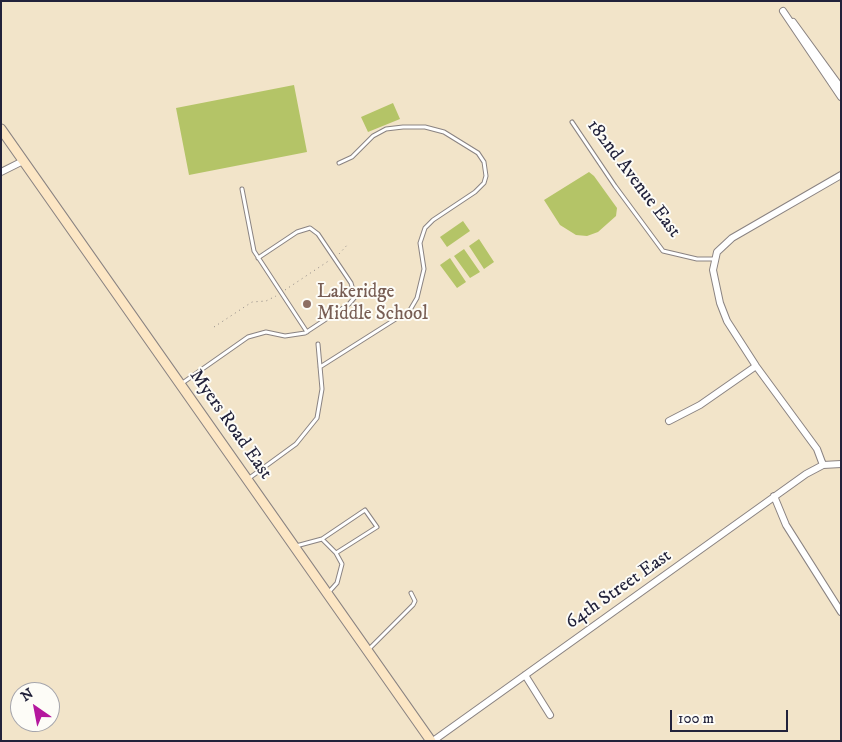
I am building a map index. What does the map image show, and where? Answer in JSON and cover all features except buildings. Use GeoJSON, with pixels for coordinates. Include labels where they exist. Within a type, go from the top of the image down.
{"type":"FeatureCollection","features":[{"type":"Feature","properties":{"kind":"street"},"geometry":{"type":"LineString","coordinates":[[841,88],[799,28],[783,11],[841,97]]}},
{"type":"Feature","properties":{"kind":"street","name":"Myers Road East"},"geometry":{"type":"LineString","coordinates":[[1,129],[432,741]]}},
{"type":"Feature","properties":{"kind":"street"},"geometry":{"type":"LineString","coordinates":[[2,172],[23,161]]}},
{"type":"Feature","properties":{"kind":"street"},"geometry":{"type":"LineString","coordinates":[[841,175],[732,238],[718,252],[715,259],[714,282],[720,303],[736,338],[817,449],[822,465],[841,464]]}},
{"type":"Feature","properties":{"kind":"street"},"geometry":{"type":"LineString","coordinates":[[669,421],[700,405],[756,366]]}},
{"type":"Feature","properties":{"kind":"street","name":"64th Street East"},"geometry":{"type":"LineString","coordinates":[[432,741],[774,496],[822,465]]}},
{"type":"Feature","properties":{"kind":"street"},"geometry":{"type":"LineString","coordinates":[[774,496],[786,525],[841,612]]}},
{"type":"Feature","properties":{"kind":"street"},"geometry":{"type":"LineString","coordinates":[[524,675],[550,715]]}},
{"type":"Feature","properties":{"kind":"lane","name":"182nd Avenue East"},"geometry":{"type":"LineString","coordinates":[[572,122],[614,186],[662,251],[697,259],[715,259]]}},
{"type":"Feature","properties":{"kind":"lane"},"geometry":{"type":"LineString","coordinates":[[320,367],[410,310],[417,298],[422,278],[424,262],[420,243],[425,228],[433,220],[475,192],[484,183],[486,176],[484,162],[478,153],[449,134],[426,128],[403,126],[386,129],[373,136],[352,157],[339,163]]}},
{"type":"Feature","properties":{"kind":"lane"},"geometry":{"type":"LineString","coordinates":[[242,189],[252,240],[258,258],[307,332]]}},
{"type":"Feature","properties":{"kind":"lane"},"geometry":{"type":"LineString","coordinates":[[181,384],[248,337],[266,332],[285,336],[307,332],[351,302],[355,295],[351,283],[318,234],[310,228],[301,229],[258,258]]}},
{"type":"Feature","properties":{"kind":"lane"},"geometry":{"type":"LineString","coordinates":[[248,479],[296,444],[317,418],[322,404],[318,344]]}},
{"type":"Feature","properties":{"kind":"lane"},"geometry":{"type":"LineString","coordinates":[[295,546],[322,539],[365,510],[377,527],[336,554]]}},
{"type":"Feature","properties":{"kind":"lane"},"geometry":{"type":"LineString","coordinates":[[322,539],[336,554],[342,564],[337,583],[328,593]]}},
{"type":"Feature","properties":{"kind":"lane"},"geometry":{"type":"LineString","coordinates":[[367,650],[414,605],[415,601],[411,593]]}},
{"type":"Feature","properties":{"kind":"green space"},"geometry":{"type":"Polygon","coordinates":[[[294,85],[307,152],[189,175],[176,108],[294,85]]]}},
{"type":"Feature","properties":{"kind":"green space"},"geometry":{"type":"Polygon","coordinates":[[[393,103],[400,119],[368,132],[361,117],[393,103]]]}},
{"type":"Feature","properties":{"kind":"green space"},"geometry":{"type":"Polygon","coordinates":[[[589,172],[617,208],[616,216],[598,232],[587,236],[576,235],[560,225],[544,200],[589,172]]]}},
{"type":"Feature","properties":{"kind":"green space"},"geometry":{"type":"Polygon","coordinates":[[[463,221],[470,231],[447,247],[440,237],[463,221]]]}},
{"type":"Feature","properties":{"kind":"green space"},"geometry":{"type":"Polygon","coordinates":[[[479,239],[494,262],[484,269],[469,246],[479,239]]]}},
{"type":"Feature","properties":{"kind":"green space"},"geometry":{"type":"Polygon","coordinates":[[[464,249],[480,272],[470,278],[454,256],[464,249]]]}},
{"type":"Feature","properties":{"kind":"green space"},"geometry":{"type":"Polygon","coordinates":[[[450,258],[466,282],[457,288],[440,265],[450,258]]]}},
{"type":"Feature","properties":{"kind":"place","name":"Lakeridge Middle School"},"geometry":{"type":"Point","coordinates":[307,304]}}]}
